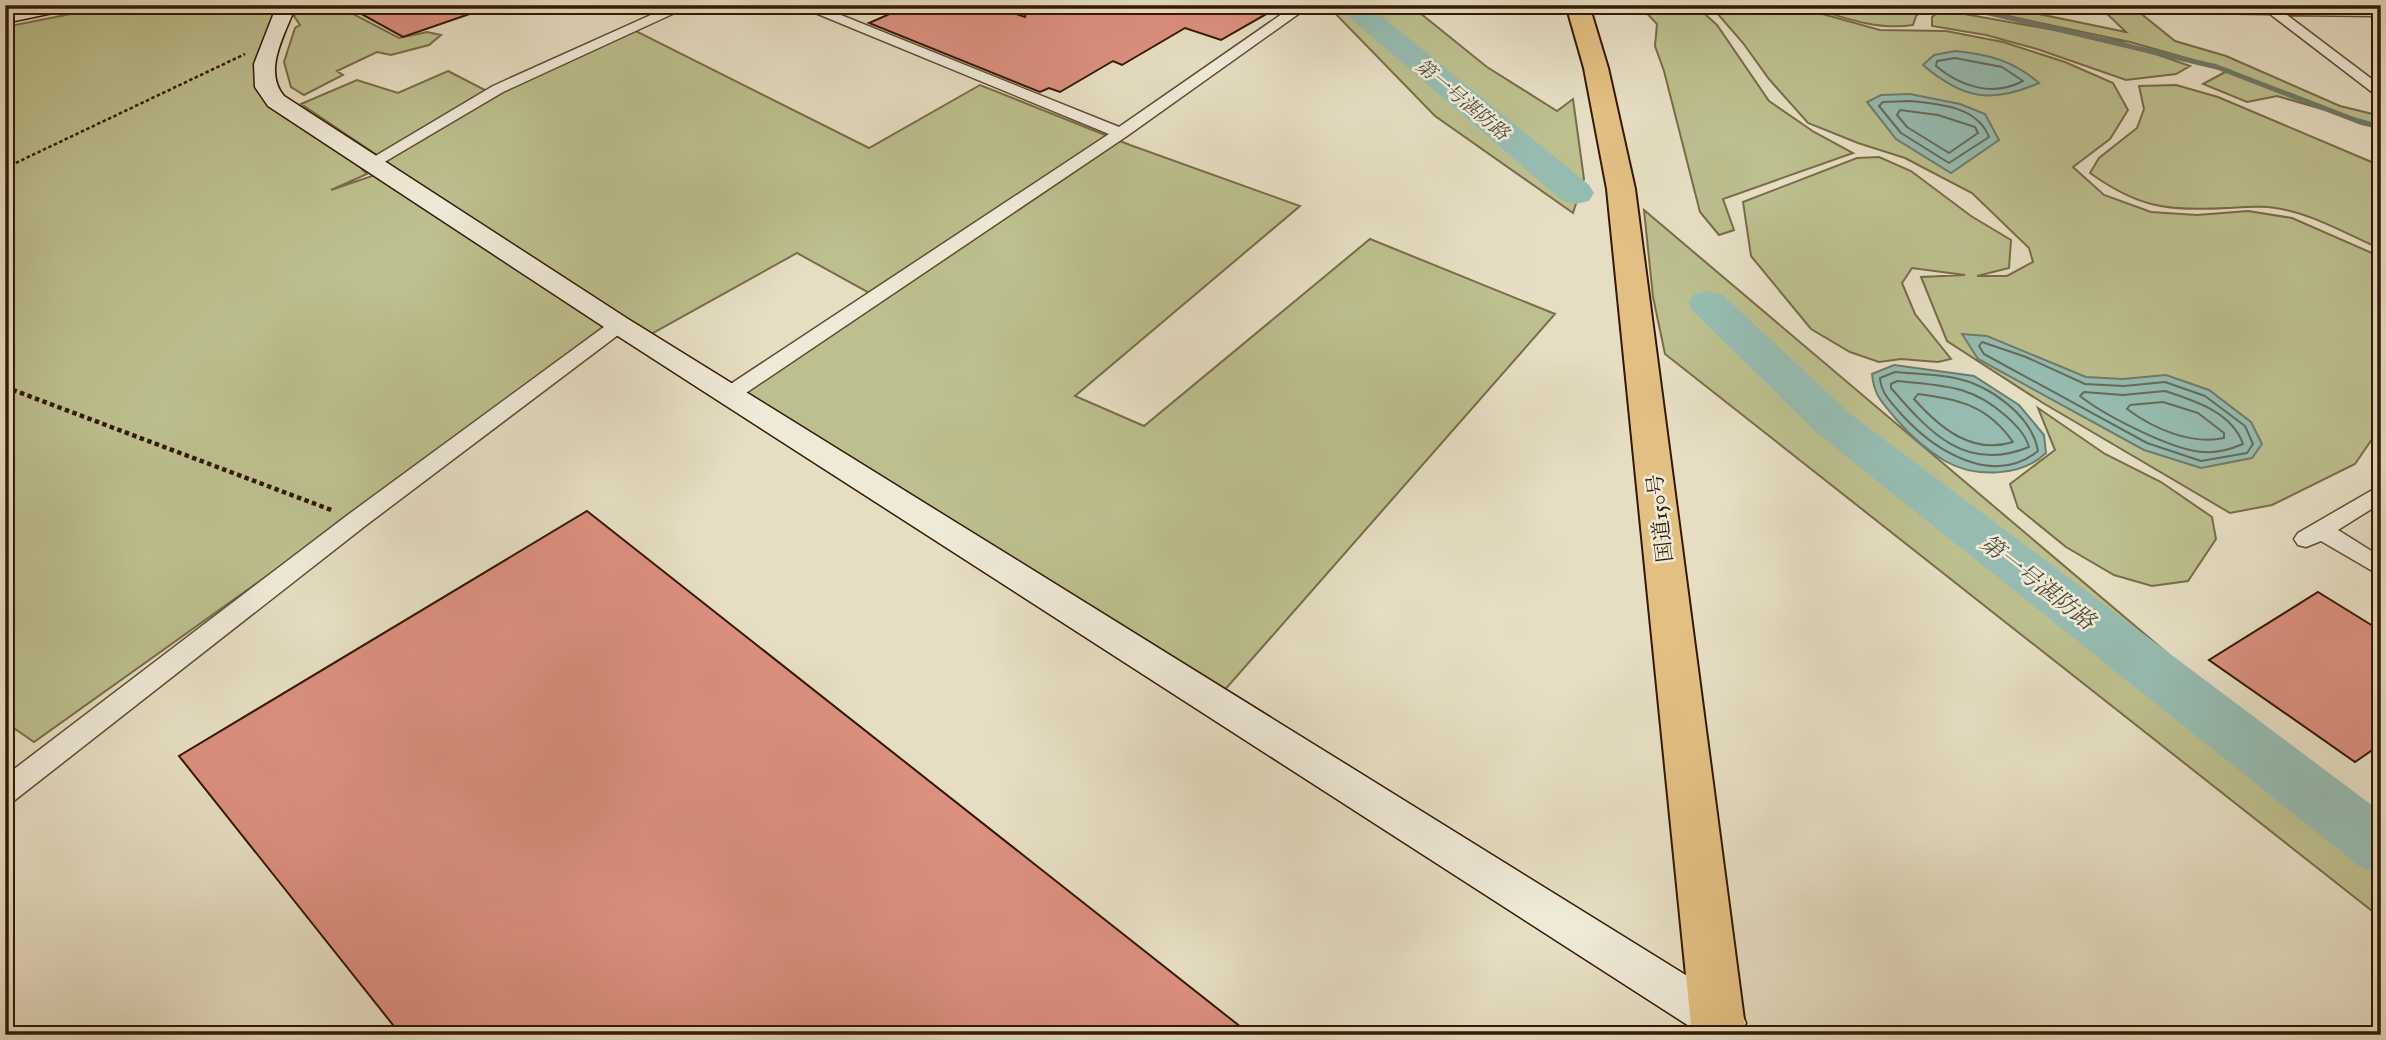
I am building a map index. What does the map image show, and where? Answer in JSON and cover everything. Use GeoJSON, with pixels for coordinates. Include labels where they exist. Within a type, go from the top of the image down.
{"type":"FeatureCollection","features":[{"type":"Feature","properties":{"kind":"highway","name":"国道150号"},"geometry":{"type":"LineString","coordinates":[[1577,5],[1596,68],[1621,190],[1726,1029]]}},
{"type":"Feature","properties":{"kind":"street"},"geometry":{"type":"LineString","coordinates":[[5,17],[65,5]]}},
{"type":"Feature","properties":{"kind":"street"},"geometry":{"type":"LineString","coordinates":[[287,5],[264,64],[265,87],[276,101],[619,325],[1726,1029]]}},
{"type":"Feature","properties":{"kind":"street"},"geometry":{"type":"LineString","coordinates":[[370,164],[498,89],[685,5]]}},
{"type":"Feature","properties":{"kind":"street"},"geometry":{"type":"LineString","coordinates":[[803,5],[1121,133]]}},
{"type":"Feature","properties":{"kind":"street"},"geometry":{"type":"LineString","coordinates":[[730,394],[1121,133],[1304,5]]}},
{"type":"Feature","properties":{"kind":"street"},"geometry":{"type":"LineString","coordinates":[[2006,6],[2270,8],[2381,12]]}},
{"type":"Feature","properties":{"kind":"street"},"geometry":{"type":"LineString","coordinates":[[2270,8],[2381,94]]}},
{"type":"Feature","properties":{"kind":"street"},"geometry":{"type":"LineString","coordinates":[[5,792],[357,520],[619,325]]}},
{"type":"Feature","properties":{"kind":"street"},"geometry":{"type":"LineString","coordinates":[[2381,493],[2314,535],[2381,568]]}},
{"type":"Feature","properties":{"kind":"path"},"geometry":{"type":"LineString","coordinates":[[5,168],[182,82],[271,43]]}},
{"type":"Feature","properties":{"kind":"path"},"geometry":{"type":"LineString","coordinates":[[5,387],[174,452],[200,458],[357,520]]}},
{"type":"Feature","properties":{"kind":"green space"},"geometry":{"type":"Polygon","coordinates":[[[116,5],[288,5],[258,85],[352,159],[367,174],[331,190],[381,173],[370,164],[498,89],[632,29],[869,148],[980,85],[1130,145],[1300,206],[1075,396],[1144,426],[1370,239],[1555,314],[1215,701],[730,394],[875,296],[797,253],[642,339],[619,325],[34,742],[5,722],[5,27],[116,5]]]}},
{"type":"Feature","properties":{"kind":"green space"},"geometry":{"type":"Polygon","coordinates":[[[304,5],[336,5],[399,38],[427,32],[441,35],[429,45],[391,55],[377,52],[337,71],[343,75],[304,95],[291,87],[284,62],[295,28],[300,25],[294,16],[304,5]]]}},
{"type":"Feature","properties":{"kind":"green space"},"geometry":{"type":"Polygon","coordinates":[[[1327,5],[1410,5],[1487,67],[1557,111],[1573,99],[1584,179],[1573,213],[1435,116],[1327,5]]]}},
{"type":"Feature","properties":{"kind":"green space"},"geometry":{"type":"Polygon","coordinates":[[[1639,5],[1695,5],[1717,25],[1769,101],[1814,132],[1853,153],[1723,199],[1734,230],[1719,235],[1700,212],[1664,71],[1655,46],[1657,24],[1639,5]]]}},
{"type":"Feature","properties":{"kind":"green space"},"geometry":{"type":"Polygon","coordinates":[[[1710,5],[1790,5],[1880,30],[1946,31],[2003,42],[2065,62],[2113,83],[2128,110],[2110,139],[2073,167],[2104,195],[2151,212],[2197,215],[2248,211],[2292,218],[2381,257],[2381,426],[2355,464],[2272,505],[2230,513],[2043,403],[1947,341],[1921,277],[1965,275],[1912,268],[1902,283],[1915,314],[1951,359],[1938,362],[1901,359],[1879,362],[1850,352],[1811,329],[1751,256],[1743,202],[1857,158],[1879,157],[1911,171],[1971,216],[2011,240],[2009,268],[1977,276],[2007,276],[2033,262],[2029,248],[1972,193],[1905,158],[1808,123],[1710,5]]]}},
{"type":"Feature","properties":{"kind":"green space"},"geometry":{"type":"Polygon","coordinates":[[[1803,5],[1919,5],[1925,9],[1916,16],[1913,25],[1885,26],[1803,5]]]}},
{"type":"Feature","properties":{"kind":"green space"},"geometry":{"type":"Polygon","coordinates":[[[1956,5],[1995,5],[2126,32],[2100,7],[2134,8],[2175,41],[2226,56],[2340,106],[2381,116],[2381,126],[2277,96],[2247,102],[2203,84],[2229,70],[2130,42],[1956,5]]]}},
{"type":"Feature","properties":{"kind":"green space"},"geometry":{"type":"Polygon","coordinates":[[[1942,10],[2121,42],[2190,66],[2176,74],[2126,80],[2037,49],[1986,35],[1932,26],[1932,17],[1942,10]]]}},
{"type":"Feature","properties":{"kind":"green space"},"geometry":{"type":"Polygon","coordinates":[[[448,71],[487,91],[377,155],[301,104],[357,80],[398,93],[448,71]]]}},
{"type":"Feature","properties":{"kind":"green space"},"geometry":{"type":"Polygon","coordinates":[[[2176,85],[2218,97],[2381,166],[2381,249],[2322,222],[2279,208],[2187,209],[2154,205],[2124,194],[2090,173],[2099,158],[2137,128],[2144,109],[2139,86],[2176,85]]]}},
{"type":"Feature","properties":{"kind":"green space"},"geometry":{"type":"Polygon","coordinates":[[[1644,210],[2284,752],[2381,824],[2381,918],[1665,354],[1653,297],[1644,210]]]}},
{"type":"Feature","properties":{"kind":"green space"},"geometry":{"type":"Polygon","coordinates":[[[2038,408],[2105,454],[2161,482],[2212,517],[2216,539],[2188,581],[2152,586],[2114,575],[2066,547],[2018,508],[2010,484],[2055,450],[2038,408]]]}},
{"type":"Feature","properties":{"kind":"water"},"geometry":{"type":"Polygon","coordinates":[[[1955,51],[2000,60],[2020,69],[2039,83],[2006,94],[1978,95],[1951,85],[1923,65],[1934,55],[1955,51]]]}},
{"type":"Feature","properties":{"kind":"water"},"geometry":{"type":"Polygon","coordinates":[[[1910,94],[1960,104],[1985,114],[1999,140],[1951,173],[1896,139],[1867,102],[1881,95],[1910,94]]]}},
{"type":"Feature","properties":{"kind":"water"},"geometry":{"type":"Polygon","coordinates":[[[1962,334],[1987,336],[2086,377],[2123,379],[2166,375],[2209,390],[2251,422],[2262,444],[2252,458],[2201,468],[2144,450],[1978,359],[1962,334]]]}},
{"type":"Feature","properties":{"kind":"water"},"geometry":{"type":"Polygon","coordinates":[[[1894,365],[1974,376],[2019,405],[2044,435],[2046,453],[2036,461],[2011,471],[1970,470],[1945,461],[1907,430],[1877,393],[1872,374],[1894,365]]]}},
{"type":"Feature","properties":{"kind":"building"},"geometry":{"type":"Polygon","coordinates":[[[345,5],[483,5],[484,9],[403,37],[345,5]]]}},
{"type":"Feature","properties":{"kind":"building"},"geometry":{"type":"Polygon","coordinates":[[[958,5],[991,5],[1025,17],[1027,5],[1282,5],[1221,40],[1185,28],[1122,65],[1113,61],[1060,92],[1049,88],[1040,92],[869,23],[903,8],[916,12],[923,9],[938,14],[958,5]]]}},
{"type":"Feature","properties":{"kind":"building"},"geometry":{"type":"Polygon","coordinates":[[[587,511],[1251,1035],[401,1035],[179,756],[587,511]]]}},
{"type":"Feature","properties":{"kind":"building"},"geometry":{"type":"Polygon","coordinates":[[[2318,592],[2381,631],[2381,744],[2355,762],[2209,660],[2318,592]]]}},
{"type":"Feature","properties":{"kind":"waterway","name":"第一号湛防路"},"geometry":{"type":"LineString","coordinates":[[1350,5],[1576,193]]}},
{"type":"Feature","properties":{"kind":"waterway"},"geometry":{"type":"LineString","coordinates":[[1955,5],[2217,67],[2360,122],[2381,127]]}},
{"type":"Feature","properties":{"kind":"waterway","name":"第一号湛防路"},"geometry":{"type":"LineString","coordinates":[[1708,303],[1833,423],[2381,847]]}}]}
